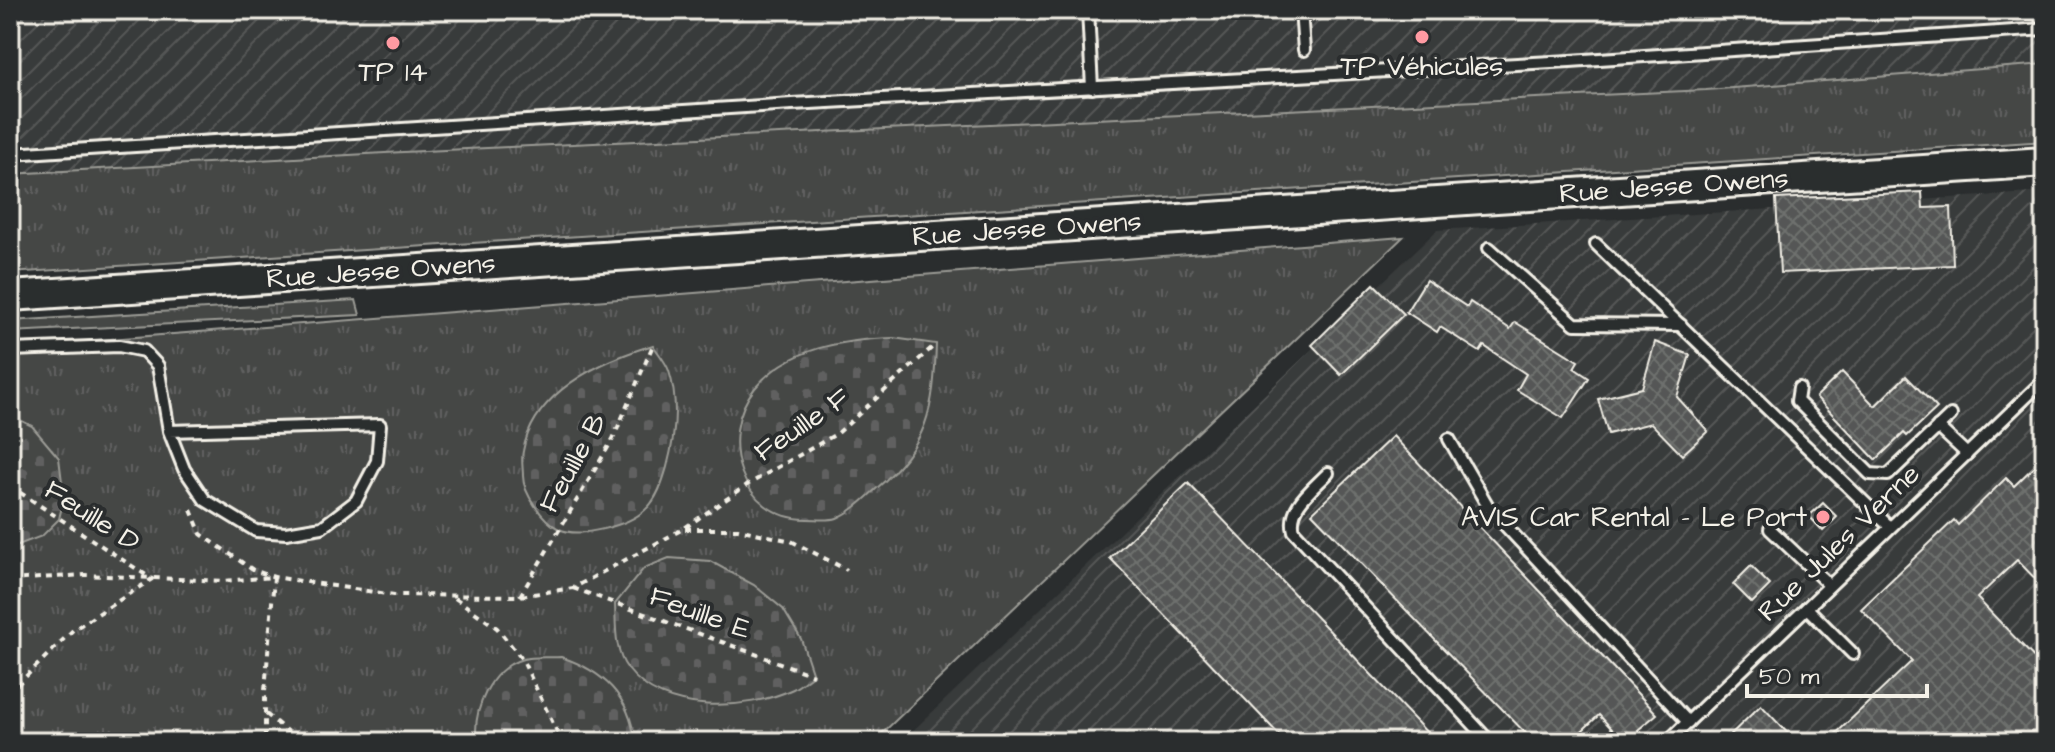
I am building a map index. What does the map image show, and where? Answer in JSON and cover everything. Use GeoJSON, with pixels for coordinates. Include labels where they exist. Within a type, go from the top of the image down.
{"type":"FeatureCollection","features":[{"type":"Feature","properties":{"kind":"main road","name":"Rue Jesse Owens"},"geometry":{"type":"LineString","coordinates":[[10,296],[2045,162]]}},
{"type":"Feature","properties":{"kind":"lane"},"geometry":{"type":"LineString","coordinates":[[1088,10],[1092,88]]}},
{"type":"Feature","properties":{"kind":"lane"},"geometry":{"type":"LineString","coordinates":[[1301,10],[1304,50]]}},
{"type":"Feature","properties":{"kind":"lane"},"geometry":{"type":"LineString","coordinates":[[10,154],[1554,62],[2045,29]]}},
{"type":"Feature","properties":{"kind":"lane"},"geometry":{"type":"LineString","coordinates":[[1596,244],[1890,527]]}},
{"type":"Feature","properties":{"kind":"lane"},"geometry":{"type":"LineString","coordinates":[[1489,248],[1575,324],[1681,325]]}},
{"type":"Feature","properties":{"kind":"lane"},"geometry":{"type":"LineString","coordinates":[[10,350],[119,346],[144,351],[158,366],[169,431],[184,469],[205,500],[256,531],[286,533],[322,527],[356,501],[377,461],[380,425],[169,431]]}},
{"type":"Feature","properties":{"kind":"lane","name":"Rue Jules Verne"},"geometry":{"type":"LineString","coordinates":[[1667,742],[2045,379]]}},
{"type":"Feature","properties":{"kind":"lane"},"geometry":{"type":"LineString","coordinates":[[1799,388],[1797,401],[1870,474],[1888,475],[1951,415]]}},
{"type":"Feature","properties":{"kind":"lane"},"geometry":{"type":"LineString","coordinates":[[1938,427],[1967,454]]}},
{"type":"Feature","properties":{"kind":"lane"},"geometry":{"type":"LineString","coordinates":[[1449,439],[1489,508],[1688,722]]}},
{"type":"Feature","properties":{"kind":"lane"},"geometry":{"type":"LineString","coordinates":[[1328,473],[1297,506],[1291,522],[1294,531],[1490,742]]}},
{"type":"Feature","properties":{"kind":"lane"},"geometry":{"type":"LineString","coordinates":[[1770,529],[1829,585]]}},
{"type":"Feature","properties":{"kind":"lane"},"geometry":{"type":"LineString","coordinates":[[1807,608],[1853,654]]}},
{"type":"Feature","properties":{"kind":"path","name":"Feuille F"},"geometry":{"type":"LineString","coordinates":[[573,588],[683,529],[747,485],[838,433],[936,344]]}},
{"type":"Feature","properties":{"kind":"path","name":"Feuille B"},"geometry":{"type":"LineString","coordinates":[[520,596],[613,439],[653,345]]}},
{"type":"Feature","properties":{"kind":"path"},"geometry":{"type":"LineString","coordinates":[[184,469],[191,511],[201,534],[253,570],[274,577],[394,595],[520,596],[573,588]]}},
{"type":"Feature","properties":{"kind":"path","name":"Feuille D"},"geometry":{"type":"LineString","coordinates":[[10,486],[152,579]]}},
{"type":"Feature","properties":{"kind":"path"},"geometry":{"type":"LineString","coordinates":[[683,529],[738,529],[791,541],[847,570]]}},
{"type":"Feature","properties":{"kind":"path"},"geometry":{"type":"LineString","coordinates":[[10,580],[85,575],[223,581],[274,577]]}},
{"type":"Feature","properties":{"kind":"path"},"geometry":{"type":"LineString","coordinates":[[265,742],[265,691],[274,577]]}},
{"type":"Feature","properties":{"kind":"path"},"geometry":{"type":"LineString","coordinates":[[10,692],[73,630],[152,579]]}},
{"type":"Feature","properties":{"kind":"path","name":"Feuille E"},"geometry":{"type":"LineString","coordinates":[[573,588],[813,675]]}},
{"type":"Feature","properties":{"kind":"path"},"geometry":{"type":"LineString","coordinates":[[453,597],[497,628],[522,659],[562,742]]}},
{"type":"Feature","properties":{"kind":"path"},"geometry":{"type":"LineString","coordinates":[[266,714],[300,742]]}},
{"type":"Feature","properties":{"kind":"shaded area"},"geometry":{"type":"Polygon","coordinates":[[[10,10],[2045,10],[2045,141],[10,273],[10,10]]]}},
{"type":"Feature","properties":{"kind":"shaded area"},"geometry":{"type":"Polygon","coordinates":[[[2045,192],[2045,742],[901,742],[1437,230],[2045,192]]]}},
{"type":"Feature","properties":{"kind":"green space"},"geometry":{"type":"Polygon","coordinates":[[[2045,64],[2045,141],[10,273],[10,174],[403,152],[1706,90],[2045,64]]]}},
{"type":"Feature","properties":{"kind":"green space"},"geometry":{"type":"Polygon","coordinates":[[[1403,237],[873,742],[10,742],[10,347],[1403,237]]]}},
{"type":"Feature","properties":{"kind":"green space"},"geometry":{"type":"Polygon","coordinates":[[[356,300],[360,315],[10,332],[10,321],[356,300]]]}},
{"type":"Feature","properties":{"kind":"green space"},"geometry":{"type":"Polygon","coordinates":[[[893,338],[936,344],[930,407],[925,424],[907,457],[863,501],[837,518],[807,519],[784,515],[765,505],[751,490],[741,472],[737,451],[737,429],[743,407],[755,388],[784,363],[818,348],[893,338]]]}},
{"type":"Feature","properties":{"kind":"green space"},"geometry":{"type":"Polygon","coordinates":[[[653,345],[669,371],[675,407],[670,456],[656,496],[638,516],[628,521],[591,531],[568,532],[559,529],[535,506],[526,490],[522,454],[530,430],[555,395],[573,382],[612,360],[653,345]]]}},
{"type":"Feature","properties":{"kind":"green space"},"geometry":{"type":"Polygon","coordinates":[[[10,415],[32,426],[59,458],[64,498],[59,519],[42,536],[10,548],[10,415]]]}},
{"type":"Feature","properties":{"kind":"green space"},"geometry":{"type":"Polygon","coordinates":[[[669,558],[710,561],[754,585],[783,609],[801,639],[813,675],[796,688],[774,696],[730,704],[683,701],[662,695],[643,684],[628,669],[620,654],[615,604],[644,568],[669,558]]]}},
{"type":"Feature","properties":{"kind":"green space"},"geometry":{"type":"Polygon","coordinates":[[[561,657],[590,670],[612,688],[627,711],[635,742],[477,742],[477,717],[481,704],[501,671],[523,659],[561,657]]]}},
{"type":"Feature","properties":{"kind":"building"},"geometry":{"type":"Polygon","coordinates":[[[1922,192],[1923,208],[1951,207],[1953,265],[1780,273],[1776,199],[1922,192]]]}},
{"type":"Feature","properties":{"kind":"building"},"geometry":{"type":"Polygon","coordinates":[[[1426,280],[1467,307],[1470,302],[1510,329],[1515,322],[1578,361],[1574,368],[1589,378],[1563,418],[1517,390],[1526,374],[1484,346],[1480,352],[1440,327],[1437,332],[1406,312],[1426,280]]]}},
{"type":"Feature","properties":{"kind":"building"},"geometry":{"type":"Polygon","coordinates":[[[1374,284],[1404,314],[1341,375],[1312,345],[1374,284]]]}},
{"type":"Feature","properties":{"kind":"building"},"geometry":{"type":"Polygon","coordinates":[[[1655,342],[1690,355],[1677,397],[1708,431],[1682,455],[1651,423],[1608,434],[1598,399],[1642,388],[1655,342]]]}},
{"type":"Feature","properties":{"kind":"building"},"geometry":{"type":"Polygon","coordinates":[[[1842,372],[1875,406],[1906,376],[1937,408],[1876,460],[1816,397],[1842,372]]]}},
{"type":"Feature","properties":{"kind":"building"},"geometry":{"type":"Polygon","coordinates":[[[1393,436],[1657,714],[1638,730],[1640,733],[1630,742],[1624,742],[1599,715],[1570,742],[1534,742],[1312,513],[1393,436]]]}},
{"type":"Feature","properties":{"kind":"building"},"geometry":{"type":"Polygon","coordinates":[[[2045,456],[2045,589],[2017,560],[1977,598],[2045,669],[2045,734],[2036,742],[1827,742],[1912,661],[1861,609],[1954,520],[1958,525],[2006,478],[2014,486],[2045,456]]]}},
{"type":"Feature","properties":{"kind":"building"},"geometry":{"type":"Polygon","coordinates":[[[1188,483],[1436,742],[1286,742],[1110,558],[1188,483]]]}},
{"type":"Feature","properties":{"kind":"building","name":"AVIS Car Rental - Le Port"},"geometry":{"type":"Polygon","coordinates":[[[1823,503],[1837,517],[1823,531],[1809,516],[1823,503]]]}},
{"type":"Feature","properties":{"kind":"building"},"geometry":{"type":"Polygon","coordinates":[[[1751,566],[1770,585],[1752,603],[1733,584],[1751,566]]]}},
{"type":"Feature","properties":{"kind":"building"},"geometry":{"type":"Polygon","coordinates":[[[1761,705],[1796,742],[1723,742],[1761,705]]]}},
{"type":"Feature","properties":{"kind":"place","name":"TP Véhicules"},"geometry":{"type":"Point","coordinates":[1422,37]}},
{"type":"Feature","properties":{"kind":"place","name":"TP 14"},"geometry":{"type":"Point","coordinates":[393,43]}},
{"type":"Feature","properties":{"kind":"place","name":"AVIS Car Rental - Le Port"},"geometry":{"type":"Point","coordinates":[1823,517]}}]}
